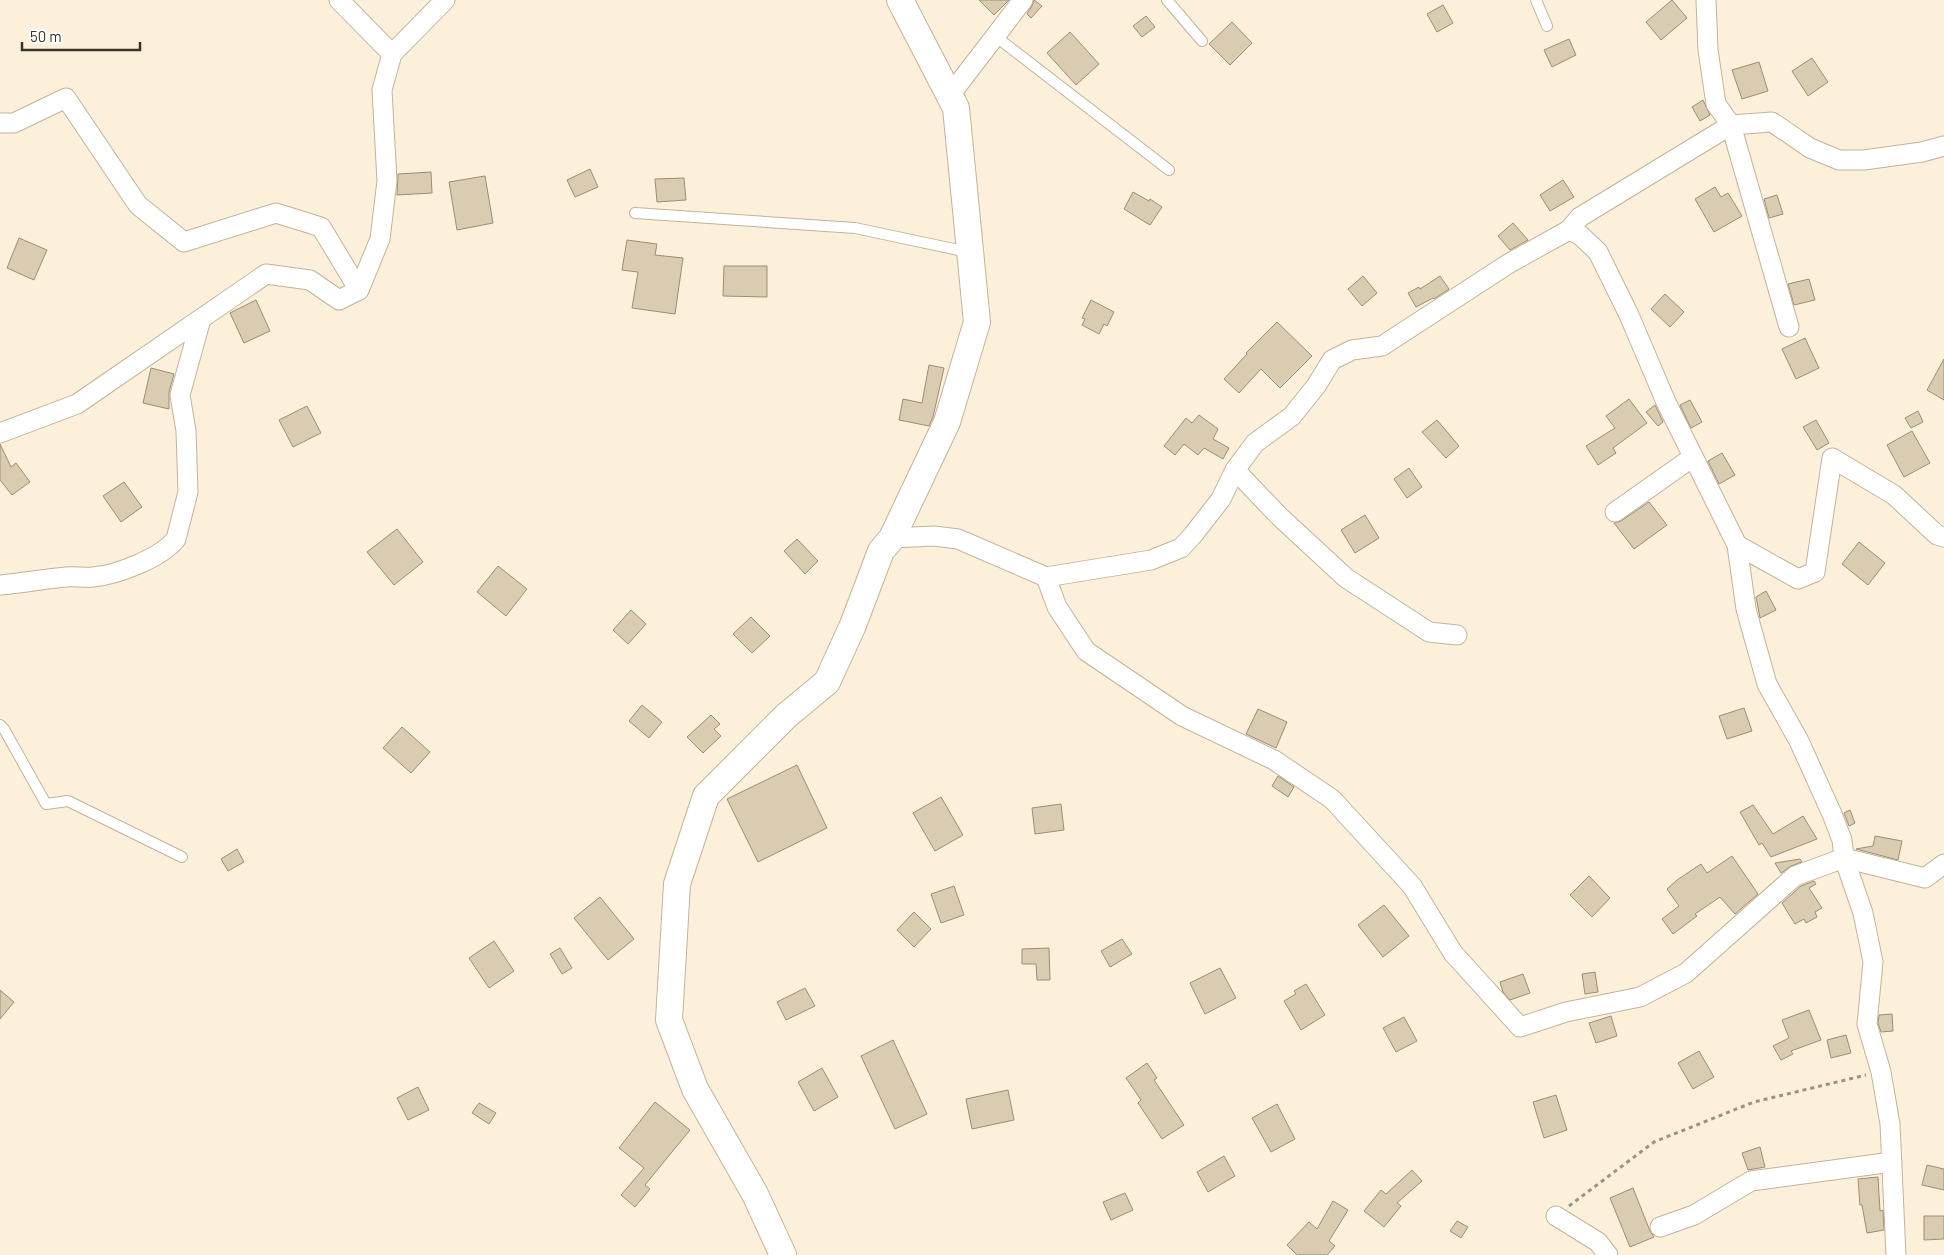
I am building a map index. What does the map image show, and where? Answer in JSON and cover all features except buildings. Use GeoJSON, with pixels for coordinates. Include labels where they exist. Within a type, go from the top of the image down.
{"type":"FeatureCollection","features":[{"type":"Feature","properties":{"kind":"street"},"geometry":{"type":"LineString","coordinates":[[339,0],[392,54]]}},
{"type":"Feature","properties":{"kind":"street"},"geometry":{"type":"LineString","coordinates":[[0,433],[77,404],[266,274],[310,280],[339,300],[359,290],[380,239],[387,181],[382,90],[392,54],[445,0]]}},
{"type":"Feature","properties":{"kind":"street"},"geometry":{"type":"LineString","coordinates":[[783,1255],[755,1194],[695,1089],[669,1020],[677,884],[706,796],[786,716],[827,682],[853,625],[881,551],[892,538],[947,422],[977,322],[956,108],[900,0]]}},
{"type":"Feature","properties":{"kind":"street"},"geometry":{"type":"LineString","coordinates":[[950,95],[1023,0]]}},
{"type":"Feature","properties":{"kind":"street"},"geometry":{"type":"LineString","coordinates":[[1706,0],[1708,50],[1716,104],[1731,125],[1789,327]]}},
{"type":"Feature","properties":{"kind":"street"},"geometry":{"type":"LineString","coordinates":[[0,122],[14,123],[66,98],[138,205],[184,242],[276,213],[321,227],[359,290]]}},
{"type":"Feature","properties":{"kind":"street"},"geometry":{"type":"LineString","coordinates":[[892,538],[934,536],[958,539],[1046,577],[1152,560],[1181,548],[1193,536],[1221,499],[1235,470],[1255,443],[1292,416],[1316,386],[1332,360],[1352,350],[1382,346],[1508,264],[1569,230],[1580,217],[1731,125],[1772,122],[1810,148],[1839,160],[1864,160],[1922,152],[1944,146]]}},
{"type":"Feature","properties":{"kind":"street"},"geometry":{"type":"LineString","coordinates":[[1569,230],[1580,235],[1598,252],[1629,315],[1666,402],[1737,546],[1746,609],[1767,684],[1799,741],[1842,840],[1844,858],[1863,913],[1873,962],[1867,1024],[1881,1072],[1890,1124],[1896,1255]]}},
{"type":"Feature","properties":{"kind":"street"},"geometry":{"type":"LineString","coordinates":[[0,585],[67,576],[95,577],[116,573],[160,553],[172,545],[176,539],[188,492],[186,431],[180,395],[201,319]]}},
{"type":"Feature","properties":{"kind":"street"},"geometry":{"type":"LineString","coordinates":[[1615,512],[1693,456]]}},
{"type":"Feature","properties":{"kind":"street"},"geometry":{"type":"LineString","coordinates":[[1737,546],[1798,579],[1815,572],[1832,458],[1894,495],[1936,535],[1944,537]]}},
{"type":"Feature","properties":{"kind":"street"},"geometry":{"type":"LineString","coordinates":[[1235,470],[1280,517],[1346,578],[1429,632],[1457,635]]}},
{"type":"Feature","properties":{"kind":"street"},"geometry":{"type":"LineString","coordinates":[[1046,577],[1058,607],[1086,651],[1182,716],[1274,760],[1332,799],[1412,886],[1453,953],[1520,1027],[1566,1012],[1640,997],[1686,973],[1795,876],[1844,858],[1925,878],[1944,864]]}},
{"type":"Feature","properties":{"kind":"street"},"geometry":{"type":"LineString","coordinates":[[1660,1227],[1694,1215],[1751,1181],[1892,1162]]}},
{"type":"Feature","properties":{"kind":"street"},"geometry":{"type":"LineString","coordinates":[[1556,1216],[1598,1242],[1608,1255]]}},
{"type":"Feature","properties":{"kind":"lane"},"geometry":{"type":"LineString","coordinates":[[1167,0],[1202,41]]}},
{"type":"Feature","properties":{"kind":"lane"},"geometry":{"type":"LineString","coordinates":[[1536,0],[1548,26]]}},
{"type":"Feature","properties":{"kind":"lane"},"geometry":{"type":"LineString","coordinates":[[995,36],[1168,170]]}},
{"type":"Feature","properties":{"kind":"lane"},"geometry":{"type":"LineString","coordinates":[[635,213],[855,228],[971,252]]}},
{"type":"Feature","properties":{"kind":"lane"},"geometry":{"type":"LineString","coordinates":[[0,725],[4,728],[46,804],[68,801],[182,857]]}},
{"type":"Feature","properties":{"kind":"path"},"geometry":{"type":"LineString","coordinates":[[1556,1216],[1654,1142],[1754,1102],[1881,1072]]}}]}
